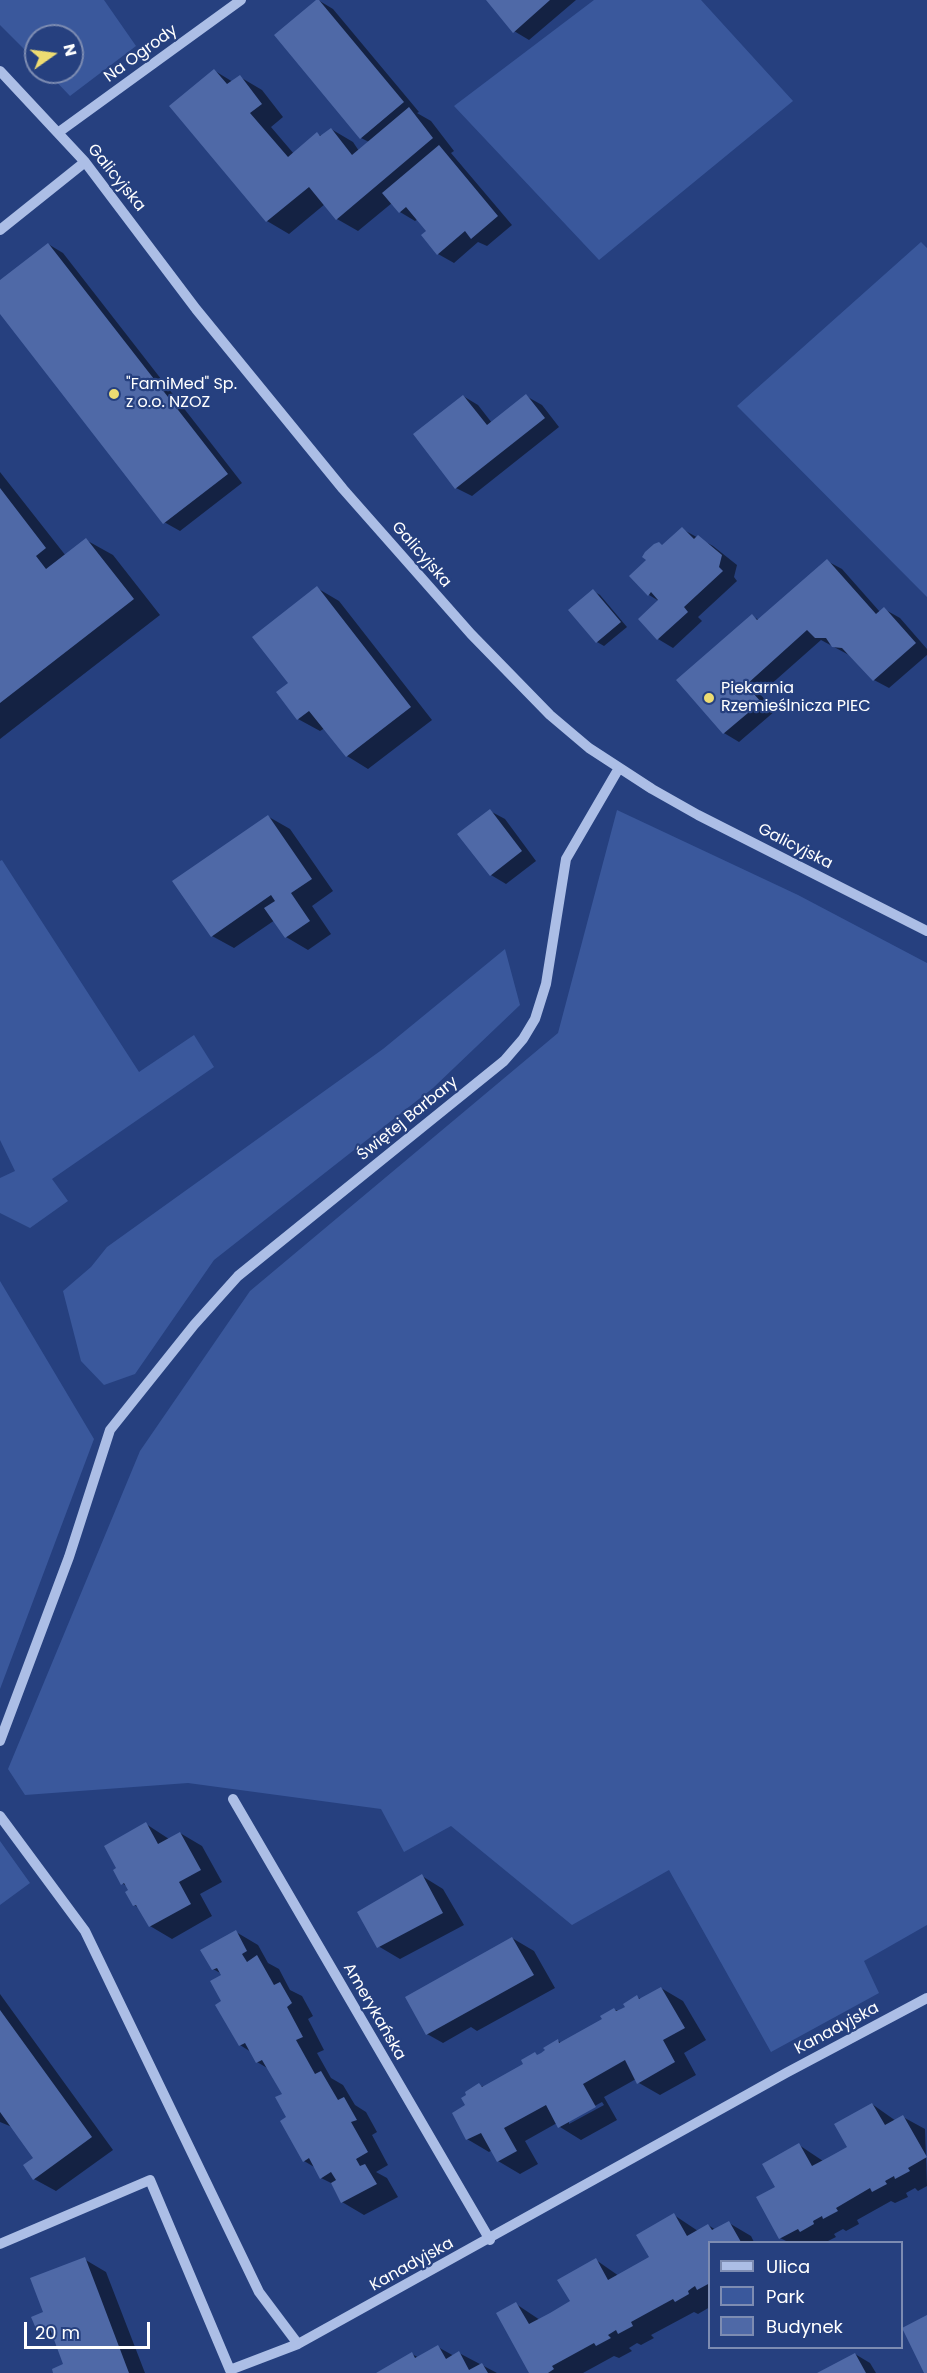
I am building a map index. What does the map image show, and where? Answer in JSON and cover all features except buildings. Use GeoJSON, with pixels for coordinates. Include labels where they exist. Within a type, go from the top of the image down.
{"type":"FeatureCollection","features":[{"type":"Feature","properties":{"kind":"street","name":"Na Ogrody"},"geometry":{"type":"LineString","coordinates":[[59,132],[241,0]]}},
{"type":"Feature","properties":{"kind":"street","name":"Galicyjska"},"geometry":{"type":"LineString","coordinates":[[0,71],[85,162],[196,309],[343,489],[471,634],[550,715],[589,748],[698,815],[927,931]]}},
{"type":"Feature","properties":{"kind":"street"},"geometry":{"type":"LineString","coordinates":[[0,230],[85,162]]}},
{"type":"Feature","properties":{"kind":"street","name":"Świętej Barbary"},"geometry":{"type":"LineString","coordinates":[[0,1741],[69,1557],[110,1430],[194,1325],[238,1276],[504,1061],[523,1039],[536,1018],[546,984],[566,859],[619,768]]}},
{"type":"Feature","properties":{"kind":"street","name":"Amerykańska"},"geometry":{"type":"LineString","coordinates":[[233,1799],[490,2240]]}},
{"type":"Feature","properties":{"kind":"street"},"geometry":{"type":"LineString","coordinates":[[0,1816],[85,1931],[259,2292],[298,2344]]}},
{"type":"Feature","properties":{"kind":"street","name":"Kanadyjska"},"geometry":{"type":"LineString","coordinates":[[0,2244],[150,2180],[230,2370],[298,2344],[490,2240],[786,2073],[927,1998]]}},
{"type":"Feature","properties":{"kind":"green space"},"geometry":{"type":"Polygon","coordinates":[[[0,0],[104,0],[136,46],[70,96],[58,84],[84,84],[84,24],[24,24],[24,49],[0,25],[0,0]]]}},
{"type":"Feature","properties":{"kind":"green space"},"geometry":{"type":"Polygon","coordinates":[[[594,0],[701,0],[793,101],[599,260],[454,106],[594,0]]]}},
{"type":"Feature","properties":{"kind":"green space"},"geometry":{"type":"Polygon","coordinates":[[[921,242],[927,248],[927,597],[737,406],[921,242]]]}},
{"type":"Feature","properties":{"kind":"green space"},"geometry":{"type":"Polygon","coordinates":[[[617,810],[798,895],[927,963],[927,1925],[864,1961],[879,1993],[771,2052],[669,1870],[572,1925],[451,1826],[404,1852],[381,1809],[188,1783],[25,1795],[8,1769],[140,1451],[250,1291],[558,1033],[617,810]]]}},
{"type":"Feature","properties":{"kind":"green space"},"geometry":{"type":"Polygon","coordinates":[[[2,860],[139,1072],[194,1035],[214,1067],[52,1179],[68,1201],[30,1228],[0,1213],[0,1178],[15,1171],[0,1140],[0,861],[2,860]]]}},
{"type":"Feature","properties":{"kind":"green space"},"geometry":{"type":"Polygon","coordinates":[[[505,949],[520,1005],[433,1088],[214,1260],[135,1374],[104,1385],[81,1361],[63,1291],[91,1267],[107,1247],[383,1049],[505,949]]]}},
{"type":"Feature","properties":{"kind":"green space"},"geometry":{"type":"Polygon","coordinates":[[[0,1281],[94,1439],[0,1689],[0,1281]]]}},
{"type":"Feature","properties":{"kind":"green space"},"geometry":{"type":"Polygon","coordinates":[[[0,1841],[30,1883],[0,1905],[0,1841]]]}},
{"type":"Feature","properties":{"kind":"place","name":"\"FamiMed\" Sp. z o.o. NZOZ"},"geometry":{"type":"Point","coordinates":[114,394]}},
{"type":"Feature","properties":{"kind":"place","name":"Piekarnia Rzemieślnicza PIEC"},"geometry":{"type":"Point","coordinates":[709,698]}}]}
